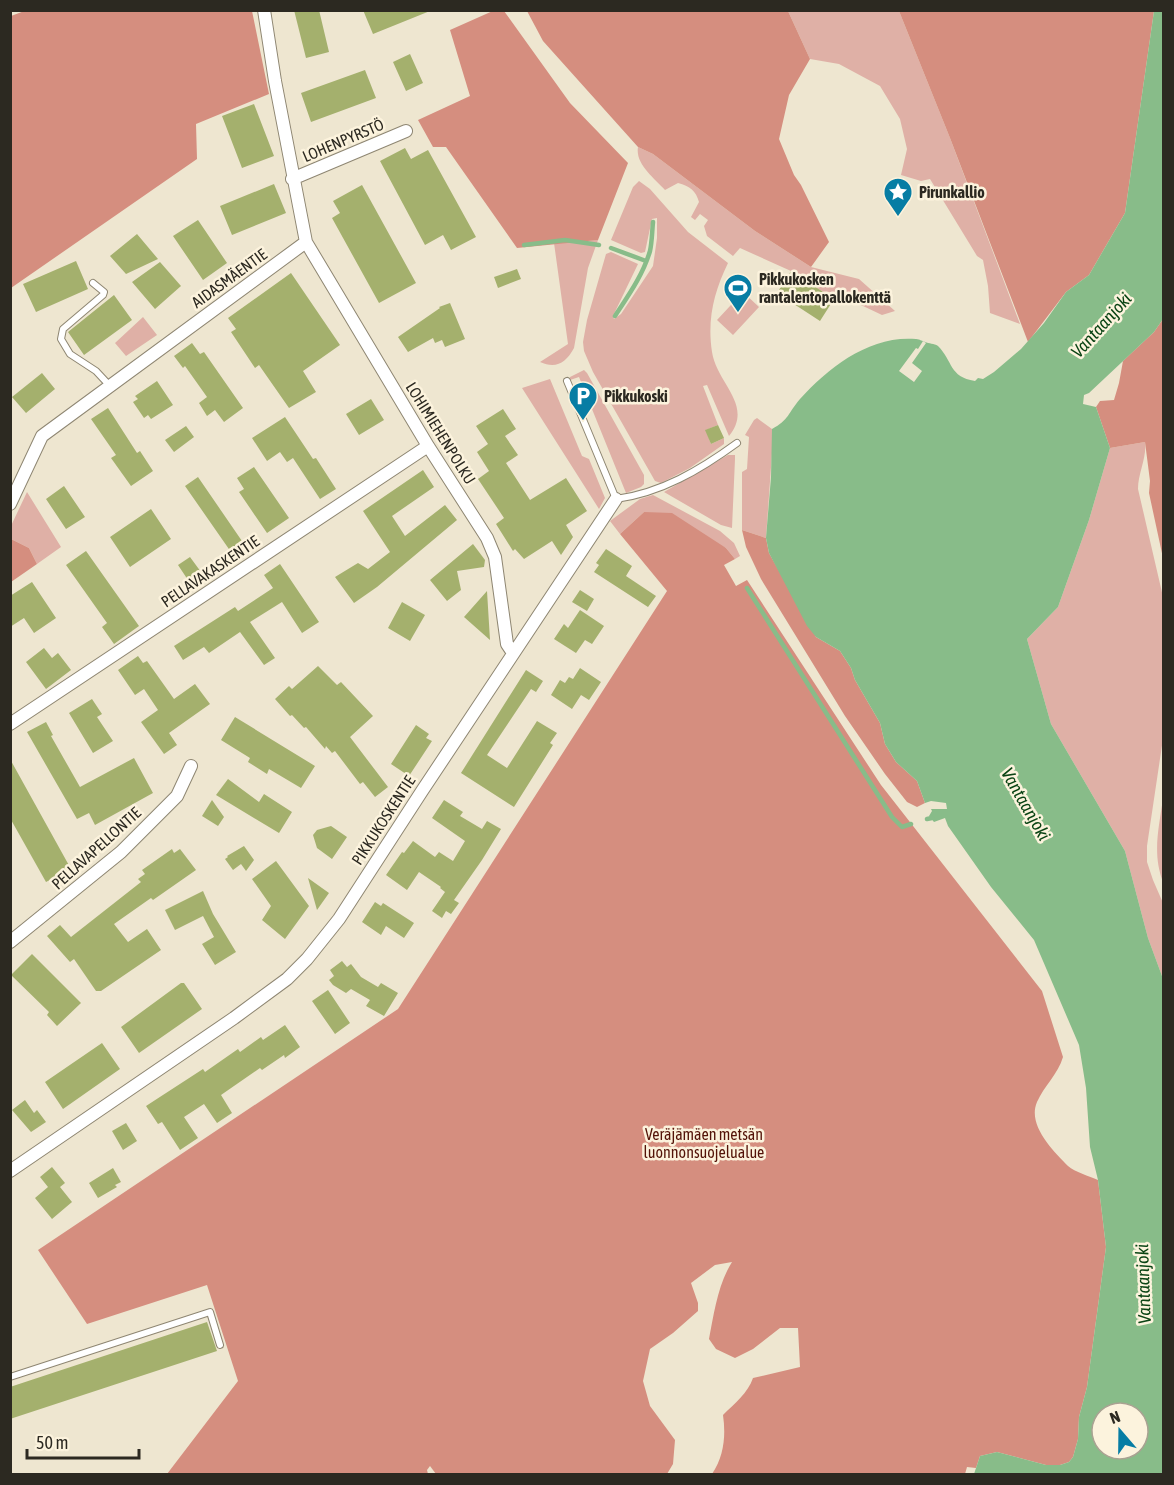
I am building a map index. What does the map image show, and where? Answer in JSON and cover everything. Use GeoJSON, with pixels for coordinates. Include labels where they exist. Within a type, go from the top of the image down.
{"type":"FeatureCollection","features":[{"type":"Feature","properties":{"kind":"street"},"geometry":{"type":"LineString","coordinates":[[264,10],[292,179],[306,242]]}},
{"type":"Feature","properties":{"kind":"street","name":"LOHENPYRSTÖ"},"geometry":{"type":"LineString","coordinates":[[292,179],[406,131]]}},
{"type":"Feature","properties":{"kind":"street","name":"AIDASMÄENTIE"},"geometry":{"type":"LineString","coordinates":[[10,504],[42,436],[306,242]]}},
{"type":"Feature","properties":{"kind":"street","name":"LOHIMIEHENPOLKU"},"geometry":{"type":"LineString","coordinates":[[306,242],[428,446],[487,538],[493,550],[498,571],[507,644],[513,653]]}},
{"type":"Feature","properties":{"kind":"street","name":"PELLAVAKASKENTIE"},"geometry":{"type":"LineString","coordinates":[[10,724],[428,446]]}},
{"type":"Feature","properties":{"kind":"street","name":"PIKKUKOSKENTIE"},"geometry":{"type":"LineString","coordinates":[[10,1172],[234,1018],[287,979],[307,959],[339,919],[616,499]]}},
{"type":"Feature","properties":{"kind":"street","name":"PELLAVAPELLONTIE"},"geometry":{"type":"LineString","coordinates":[[10,942],[121,852],[177,796],[191,766]]}},
{"type":"Feature","properties":{"kind":"lane"},"geometry":{"type":"LineString","coordinates":[[93,283],[104,292],[103,295],[63,328],[61,339],[70,354],[96,371],[110,386]]}},
{"type":"Feature","properties":{"kind":"lane"},"geometry":{"type":"LineString","coordinates":[[567,381],[616,499],[654,491],[713,461],[736,443]]}},
{"type":"Feature","properties":{"kind":"lane"},"geometry":{"type":"LineString","coordinates":[[10,1377],[210,1312],[220,1345]]}},
{"type":"Feature","properties":{"kind":"shaded area"},"geometry":{"type":"Polygon","coordinates":[[[788,11],[899,11],[1020,324],[990,313],[983,260],[977,256],[930,179],[921,181],[901,175],[907,149],[900,119],[880,86],[839,64],[810,59],[788,11]]]}},
{"type":"Feature","properties":{"kind":"shaded area"},"geometry":{"type":"Polygon","coordinates":[[[638,147],[653,154],[755,231],[811,267],[859,279],[895,311],[882,315],[844,297],[834,299],[791,271],[740,248],[733,256],[707,236],[704,226],[708,220],[700,214],[695,220],[691,217],[699,202],[694,192],[689,187],[678,183],[665,190],[642,165],[638,147]]]}},
{"type":"Feature","properties":{"kind":"shaded area"},"geometry":{"type":"Polygon","coordinates":[[[639,181],[650,189],[688,232],[728,263],[719,284],[710,328],[715,364],[736,404],[738,414],[736,425],[729,436],[707,385],[703,386],[718,425],[706,430],[711,444],[724,438],[724,444],[690,468],[661,483],[655,481],[593,372],[584,351],[583,342],[606,254],[611,252],[638,264],[613,316],[614,319],[621,314],[653,266],[657,218],[652,219],[645,252],[641,253],[611,240],[633,187],[639,181]]]}},
{"type":"Feature","properties":{"kind":"shaded area"},"geometry":{"type":"Polygon","coordinates":[[[598,240],[588,268],[574,348],[568,358],[556,365],[540,362],[568,344],[554,243],[598,240]]]}},
{"type":"Feature","properties":{"kind":"shaded area","name":"Pikkukosken rantalentopallokenttä"},"geometry":{"type":"Polygon","coordinates":[[[743,292],[759,307],[733,335],[717,320],[743,292]]]}},
{"type":"Feature","properties":{"kind":"shaded area"},"geometry":{"type":"Polygon","coordinates":[[[143,317],[157,335],[126,356],[115,343],[143,317]]]}},
{"type":"Feature","properties":{"kind":"shaded area"},"geometry":{"type":"Polygon","coordinates":[[[584,370],[644,475],[644,484],[641,487],[626,493],[579,377],[570,380],[570,377],[584,370]]]}},
{"type":"Feature","properties":{"kind":"shaded area"},"geometry":{"type":"Polygon","coordinates":[[[550,379],[582,456],[589,459],[605,498],[599,509],[522,388],[550,379]]]}},
{"type":"Feature","properties":{"kind":"shaded area"},"geometry":{"type":"Polygon","coordinates":[[[757,418],[772,429],[773,439],[766,538],[742,530],[742,472],[747,469],[749,437],[745,435],[757,418]]]}},
{"type":"Feature","properties":{"kind":"shaded area"},"geometry":{"type":"Polygon","coordinates":[[[1145,442],[1138,489],[1164,601],[1164,732],[1147,846],[1147,862],[1163,903],[1163,988],[1162,976],[1148,938],[1125,851],[1051,724],[1027,639],[1058,607],[1089,520],[1110,448],[1145,442]]]}},
{"type":"Feature","properties":{"kind":"shaded area"},"geometry":{"type":"Polygon","coordinates":[[[728,455],[735,455],[732,528],[721,525],[664,492],[728,455]]]}},
{"type":"Feature","properties":{"kind":"shaded area"},"geometry":{"type":"Polygon","coordinates":[[[27,492],[61,547],[37,564],[29,548],[11,539],[10,528],[27,492]]]}},
{"type":"Feature","properties":{"kind":"shaded area"},"geometry":{"type":"Polygon","coordinates":[[[653,495],[720,531],[734,543],[740,556],[735,559],[726,548],[644,512],[620,534],[610,521],[640,499],[653,495]]]}},
{"type":"Feature","properties":{"kind":"shaded area"},"geometry":{"type":"Polygon","coordinates":[[[1163,798],[1163,882],[1157,851],[1163,798]]]}},
{"type":"Feature","properties":{"kind":"green space"},"geometry":{"type":"Polygon","coordinates":[[[27,10],[252,11],[269,94],[196,124],[197,159],[11,288],[11,16],[27,10]]]}},
{"type":"Feature","properties":{"kind":"green space"},"geometry":{"type":"Polygon","coordinates":[[[495,10],[504,11],[570,103],[628,163],[598,240],[517,248],[446,147],[433,147],[418,120],[470,96],[450,30],[495,10]]]}},
{"type":"Feature","properties":{"kind":"green space"},"geometry":{"type":"Polygon","coordinates":[[[527,11],[788,11],[810,59],[789,95],[779,139],[794,175],[829,242],[811,267],[755,231],[653,154],[638,147],[543,41],[527,11]]]}},
{"type":"Feature","properties":{"kind":"green space"},"geometry":{"type":"Polygon","coordinates":[[[899,11],[1154,11],[1125,213],[1089,275],[1066,292],[1028,342],[950,138],[899,11]]]}},
{"type":"Feature","properties":{"kind":"green space"},"geometry":{"type":"Polygon","coordinates":[[[1163,319],[1163,558],[1149,493],[1150,481],[1145,442],[1110,448],[1096,407],[1100,401],[1114,400],[1123,361],[1154,332],[1163,319]]]}},
{"type":"Feature","properties":{"kind":"green space","name":"Veräjämäen metsän luonnonsuojelualue"},"geometry":{"type":"Polygon","coordinates":[[[644,512],[672,513],[726,548],[735,559],[724,565],[736,586],[747,580],[881,785],[1042,991],[1063,1057],[1037,1102],[1035,1111],[1038,1128],[1055,1153],[1068,1166],[1098,1180],[1106,1247],[1087,1387],[1079,1417],[1078,1439],[1073,1457],[1069,1462],[1060,1465],[1046,1465],[997,1452],[980,1456],[976,1468],[967,1467],[965,1474],[712,1474],[723,1446],[723,1415],[744,1393],[753,1378],[800,1367],[798,1328],[780,1328],[753,1349],[735,1358],[716,1349],[709,1339],[720,1289],[732,1262],[715,1265],[691,1283],[698,1303],[698,1311],[650,1349],[643,1381],[650,1406],[675,1440],[673,1464],[667,1474],[436,1474],[430,1466],[427,1470],[428,1474],[167,1474],[238,1381],[207,1285],[87,1324],[38,1250],[398,1009],[667,591],[620,534],[644,512]]]}},
{"type":"Feature","properties":{"kind":"green space"},"geometry":{"type":"Polygon","coordinates":[[[742,530],[766,538],[769,553],[816,637],[840,651],[880,723],[885,744],[896,762],[917,781],[925,803],[917,807],[907,802],[845,716],[761,579],[746,547],[742,530]]]}},
{"type":"Feature","properties":{"kind":"green space"},"geometry":{"type":"Polygon","coordinates":[[[11,539],[29,548],[37,564],[11,582],[11,539]]]}},
{"type":"Feature","properties":{"kind":"water","name":"Vantaanjoki"},"geometry":{"type":"Polygon","coordinates":[[[1154,11],[1163,11],[1163,319],[1154,332],[1089,393],[1084,395],[1083,404],[1096,407],[1110,448],[1089,520],[1058,607],[1027,639],[1051,724],[1125,851],[1164,988],[1163,1474],[974,1474],[980,1456],[997,1452],[1046,1465],[1060,1465],[1069,1462],[1073,1457],[1078,1439],[1079,1417],[1087,1387],[1106,1247],[1098,1180],[1090,1147],[1086,1088],[1079,1045],[1034,940],[991,887],[948,826],[945,818],[934,822],[929,816],[931,809],[947,809],[946,803],[931,801],[925,803],[917,781],[896,762],[885,744],[880,723],[855,680],[851,668],[840,651],[816,637],[807,626],[769,553],[766,538],[772,429],[785,419],[811,387],[837,365],[883,342],[916,339],[935,344],[960,376],[975,381],[978,378],[983,379],[1021,349],[1044,323],[1066,292],[1089,275],[1125,213],[1154,11]]]}},
{"type":"Feature","properties":{"kind":"pier"},"geometry":{"type":"Polygon","coordinates":[[[923,341],[926,343],[912,363],[922,371],[914,382],[899,371],[923,341]]]}},
{"type":"Feature","properties":{"kind":"building"},"geometry":{"type":"Polygon","coordinates":[[[294,10],[319,10],[329,52],[306,58],[294,10]]]}},
{"type":"Feature","properties":{"kind":"building"},"geometry":{"type":"Polygon","coordinates":[[[363,10],[430,10],[430,11],[373,34],[363,10]]]}},
{"type":"Feature","properties":{"kind":"building"},"geometry":{"type":"Polygon","coordinates":[[[410,54],[423,83],[406,91],[393,62],[410,54]]]}},
{"type":"Feature","properties":{"kind":"building"},"geometry":{"type":"Polygon","coordinates":[[[365,70],[376,98],[311,122],[301,93],[365,70]]]}},
{"type":"Feature","properties":{"kind":"building"},"geometry":{"type":"Polygon","coordinates":[[[254,104],[274,156],[242,168],[222,116],[254,104]]]}},
{"type":"Feature","properties":{"kind":"building"},"geometry":{"type":"Polygon","coordinates":[[[405,148],[411,159],[428,150],[476,237],[451,250],[443,235],[425,245],[380,161],[405,148]]]}},
{"type":"Feature","properties":{"kind":"building"},"geometry":{"type":"Polygon","coordinates":[[[274,184],[286,213],[232,235],[220,206],[274,184]]]}},
{"type":"Feature","properties":{"kind":"building"},"geometry":{"type":"Polygon","coordinates":[[[362,185],[416,283],[379,303],[332,218],[340,213],[333,201],[362,185]]]}},
{"type":"Feature","properties":{"kind":"building"},"geometry":{"type":"Polygon","coordinates":[[[198,220],[227,263],[203,280],[173,236],[198,220]]]}},
{"type":"Feature","properties":{"kind":"building"},"geometry":{"type":"Polygon","coordinates":[[[137,234],[158,259],[126,274],[110,256],[137,234]]]}},
{"type":"Feature","properties":{"kind":"building"},"geometry":{"type":"Polygon","coordinates":[[[76,261],[88,289],[36,312],[23,284],[76,261]]]}},
{"type":"Feature","properties":{"kind":"building"},"geometry":{"type":"Polygon","coordinates":[[[160,262],[181,286],[155,309],[132,282],[160,262]]]}},
{"type":"Feature","properties":{"kind":"building"},"geometry":{"type":"Polygon","coordinates":[[[517,269],[521,279],[498,288],[494,277],[517,269]]]}},
{"type":"Feature","properties":{"kind":"building"},"geometry":{"type":"Polygon","coordinates":[[[791,271],[834,299],[820,321],[777,293],[791,271]]]}},
{"type":"Feature","properties":{"kind":"building"},"geometry":{"type":"Polygon","coordinates":[[[291,273],[340,345],[303,371],[316,392],[289,408],[259,365],[255,368],[231,332],[236,329],[228,318],[291,273]]]}},
{"type":"Feature","properties":{"kind":"building"},"geometry":{"type":"Polygon","coordinates":[[[114,295],[132,320],[84,355],[68,332],[114,295]]]}},
{"type":"Feature","properties":{"kind":"building"},"geometry":{"type":"Polygon","coordinates":[[[450,303],[465,339],[445,347],[442,340],[435,343],[433,338],[408,352],[398,337],[439,307],[450,303]]]}},
{"type":"Feature","properties":{"kind":"building"},"geometry":{"type":"Polygon","coordinates":[[[192,343],[200,354],[204,352],[243,408],[224,422],[215,410],[207,416],[199,403],[207,397],[185,366],[183,368],[174,356],[192,343]]]}},
{"type":"Feature","properties":{"kind":"building"},"geometry":{"type":"Polygon","coordinates":[[[42,373],[55,389],[26,413],[12,397],[42,373]]]}},
{"type":"Feature","properties":{"kind":"building"},"geometry":{"type":"Polygon","coordinates":[[[157,381],[173,405],[151,419],[148,415],[144,418],[133,402],[138,399],[135,396],[157,381]]]}},
{"type":"Feature","properties":{"kind":"building"},"geometry":{"type":"Polygon","coordinates":[[[371,399],[384,420],[359,435],[346,414],[371,399]]]}},
{"type":"Feature","properties":{"kind":"building"},"geometry":{"type":"Polygon","coordinates":[[[108,408],[137,453],[140,451],[153,471],[131,486],[111,458],[116,455],[91,419],[108,408]]]}},
{"type":"Feature","properties":{"kind":"building"},"geometry":{"type":"Polygon","coordinates":[[[503,409],[516,429],[505,436],[518,455],[506,463],[530,500],[566,478],[587,511],[566,525],[573,537],[561,555],[552,541],[524,559],[515,549],[513,551],[496,524],[504,518],[478,479],[489,471],[477,452],[488,444],[476,426],[503,409]]]}},
{"type":"Feature","properties":{"kind":"building"},"geometry":{"type":"Polygon","coordinates":[[[285,417],[336,489],[320,499],[293,458],[287,462],[280,452],[267,461],[252,438],[285,417]]]}},
{"type":"Feature","properties":{"kind":"building"},"geometry":{"type":"Polygon","coordinates":[[[718,425],[724,438],[711,444],[705,430],[718,425]]]}},
{"type":"Feature","properties":{"kind":"building"},"geometry":{"type":"Polygon","coordinates":[[[186,426],[194,437],[174,452],[165,440],[186,426]]]}},
{"type":"Feature","properties":{"kind":"building"},"geometry":{"type":"Polygon","coordinates":[[[254,467],[289,518],[267,533],[239,492],[244,489],[237,478],[254,467]]]}},
{"type":"Feature","properties":{"kind":"building"},"geometry":{"type":"Polygon","coordinates":[[[423,470],[434,487],[392,516],[405,536],[445,505],[457,520],[377,587],[354,603],[335,577],[358,563],[368,569],[390,552],[363,511],[423,470]]]}},
{"type":"Feature","properties":{"kind":"building"},"geometry":{"type":"Polygon","coordinates":[[[198,477],[244,544],[231,552],[185,486],[198,477]]]}},
{"type":"Feature","properties":{"kind":"building"},"geometry":{"type":"Polygon","coordinates":[[[64,486],[85,517],[66,529],[46,499],[64,486]]]}},
{"type":"Feature","properties":{"kind":"building"},"geometry":{"type":"Polygon","coordinates":[[[151,509],[171,539],[130,567],[110,537],[151,509]]]}},
{"type":"Feature","properties":{"kind":"building"},"geometry":{"type":"Polygon","coordinates":[[[473,544],[485,560],[484,567],[457,571],[461,590],[447,601],[430,580],[473,544]]]}},
{"type":"Feature","properties":{"kind":"building"},"geometry":{"type":"Polygon","coordinates":[[[606,549],[632,566],[626,576],[656,596],[648,607],[594,572],[599,565],[596,563],[606,549]]]}},
{"type":"Feature","properties":{"kind":"building"},"geometry":{"type":"Polygon","coordinates":[[[86,551],[139,626],[114,644],[102,627],[107,623],[66,565],[86,551]]]}},
{"type":"Feature","properties":{"kind":"building"},"geometry":{"type":"Polygon","coordinates":[[[190,557],[201,572],[188,580],[178,565],[190,557]]]}},
{"type":"Feature","properties":{"kind":"building"},"geometry":{"type":"Polygon","coordinates":[[[280,564],[319,622],[302,633],[282,602],[250,622],[275,658],[264,665],[240,632],[209,653],[204,647],[183,660],[174,646],[235,607],[238,611],[273,588],[264,575],[280,564]]]}},
{"type":"Feature","properties":{"kind":"building"},"geometry":{"type":"Polygon","coordinates":[[[32,582],[56,618],[34,633],[24,618],[10,627],[10,596],[32,582]]]}},
{"type":"Feature","properties":{"kind":"building"},"geometry":{"type":"Polygon","coordinates":[[[580,590],[594,599],[587,611],[572,602],[580,590]]]}},
{"type":"Feature","properties":{"kind":"building"},"geometry":{"type":"Polygon","coordinates":[[[487,591],[490,640],[464,617],[487,591]]]}},
{"type":"Feature","properties":{"kind":"building"},"geometry":{"type":"Polygon","coordinates":[[[402,602],[425,615],[410,641],[388,628],[402,602]]]}},
{"type":"Feature","properties":{"kind":"building"},"geometry":{"type":"Polygon","coordinates":[[[580,610],[604,626],[592,644],[585,640],[576,653],[554,639],[564,624],[568,628],[580,610]]]}},
{"type":"Feature","properties":{"kind":"building"},"geometry":{"type":"Polygon","coordinates":[[[44,648],[52,658],[58,653],[71,670],[46,689],[26,662],[44,648]]]}},
{"type":"Feature","properties":{"kind":"building"},"geometry":{"type":"Polygon","coordinates":[[[138,656],[143,663],[147,661],[174,699],[195,684],[210,704],[169,733],[177,745],[164,754],[141,722],[158,710],[144,689],[135,695],[118,670],[138,656]]]}},
{"type":"Feature","properties":{"kind":"building"},"geometry":{"type":"Polygon","coordinates":[[[318,666],[337,685],[341,682],[373,716],[350,737],[388,787],[375,797],[363,782],[360,784],[335,751],[332,753],[326,746],[325,749],[306,727],[304,728],[292,715],[290,716],[275,699],[289,686],[292,689],[318,666]]]}},
{"type":"Feature","properties":{"kind":"building"},"geometry":{"type":"Polygon","coordinates":[[[580,668],[601,682],[589,700],[581,695],[572,709],[551,695],[560,680],[565,683],[569,677],[573,679],[580,668]]]}},
{"type":"Feature","properties":{"kind":"building"},"geometry":{"type":"Polygon","coordinates":[[[526,670],[543,681],[536,692],[531,689],[487,755],[507,768],[537,721],[557,733],[550,743],[553,745],[514,807],[461,773],[526,670]]]}},
{"type":"Feature","properties":{"kind":"building"},"geometry":{"type":"Polygon","coordinates":[[[92,699],[102,714],[97,717],[113,741],[93,753],[69,713],[92,699]]]}},
{"type":"Feature","properties":{"kind":"building"},"geometry":{"type":"Polygon","coordinates":[[[235,717],[315,766],[301,788],[269,769],[267,774],[248,762],[250,758],[221,740],[235,717]]]}},
{"type":"Feature","properties":{"kind":"building"},"geometry":{"type":"Polygon","coordinates":[[[46,722],[53,735],[51,736],[80,787],[134,758],[153,793],[95,825],[89,813],[77,819],[27,732],[46,722]]]}},
{"type":"Feature","properties":{"kind":"building"},"geometry":{"type":"Polygon","coordinates":[[[416,725],[429,734],[426,738],[432,741],[409,776],[391,764],[416,725]]]}},
{"type":"Feature","properties":{"kind":"building"},"geometry":{"type":"Polygon","coordinates":[[[10,759],[71,869],[46,882],[10,818],[10,759]]]}},
{"type":"Feature","properties":{"kind":"building"},"geometry":{"type":"Polygon","coordinates":[[[228,779],[259,802],[264,794],[292,812],[279,833],[216,795],[228,779]]]}},
{"type":"Feature","properties":{"kind":"building"},"geometry":{"type":"Polygon","coordinates":[[[212,800],[224,817],[218,826],[202,816],[212,800]]]}},
{"type":"Feature","properties":{"kind":"building"},"geometry":{"type":"Polygon","coordinates":[[[444,800],[463,812],[460,816],[482,829],[487,821],[501,829],[454,900],[459,903],[451,914],[446,911],[442,918],[432,911],[445,892],[441,887],[419,872],[407,890],[386,875],[413,841],[435,857],[439,852],[453,861],[465,841],[432,818],[444,800]]]}},
{"type":"Feature","properties":{"kind":"building"},"geometry":{"type":"Polygon","coordinates":[[[331,826],[347,837],[332,859],[317,848],[313,835],[317,830],[331,826]]]}},
{"type":"Feature","properties":{"kind":"building"},"geometry":{"type":"Polygon","coordinates":[[[244,846],[254,860],[246,871],[241,864],[233,870],[225,859],[244,846]]]}},
{"type":"Feature","properties":{"kind":"building"},"geometry":{"type":"Polygon","coordinates":[[[172,849],[174,853],[180,849],[196,870],[114,924],[128,942],[147,929],[161,950],[101,991],[96,991],[74,959],[70,962],[47,936],[60,925],[71,937],[141,882],[138,879],[145,874],[142,870],[172,849]]]}},
{"type":"Feature","properties":{"kind":"building"},"geometry":{"type":"Polygon","coordinates":[[[276,861],[309,906],[285,939],[262,920],[271,906],[252,879],[276,861]]]}},
{"type":"Feature","properties":{"kind":"building"},"geometry":{"type":"Polygon","coordinates":[[[308,878],[329,893],[317,910],[308,878]]]}},
{"type":"Feature","properties":{"kind":"building"},"geometry":{"type":"Polygon","coordinates":[[[203,891],[213,914],[236,952],[215,965],[202,944],[214,937],[203,916],[175,930],[165,910],[203,891]]]}},
{"type":"Feature","properties":{"kind":"building"},"geometry":{"type":"Polygon","coordinates":[[[375,902],[381,906],[383,903],[414,923],[404,938],[386,926],[381,935],[362,922],[375,902]]]}},
{"type":"Feature","properties":{"kind":"building"},"geometry":{"type":"Polygon","coordinates":[[[32,954],[81,1003],[57,1026],[47,1015],[49,1012],[11,975],[32,954]]]}},
{"type":"Feature","properties":{"kind":"building"},"geometry":{"type":"Polygon","coordinates":[[[342,961],[347,967],[351,964],[361,977],[378,987],[381,983],[398,993],[384,1016],[366,1006],[370,1000],[351,989],[346,993],[329,980],[334,976],[330,970],[342,961]]]}},
{"type":"Feature","properties":{"kind":"building"},"geometry":{"type":"Polygon","coordinates":[[[184,983],[202,1009],[139,1053],[121,1027],[184,983]]]}},
{"type":"Feature","properties":{"kind":"building"},"geometry":{"type":"Polygon","coordinates":[[[328,990],[350,1023],[335,1034],[312,1001],[328,990]]]}},
{"type":"Feature","properties":{"kind":"building"},"geometry":{"type":"Polygon","coordinates":[[[285,1025],[300,1047],[285,1058],[284,1055],[262,1070],[260,1068],[221,1095],[232,1113],[217,1123],[204,1104],[184,1117],[198,1138],[180,1150],[162,1122],[158,1124],[146,1106],[203,1069],[205,1072],[238,1049],[240,1052],[261,1037],[263,1040],[285,1025]]]}},
{"type":"Feature","properties":{"kind":"building"},"geometry":{"type":"Polygon","coordinates":[[[102,1043],[120,1069],[63,1109],[45,1082],[102,1043]]]}},
{"type":"Feature","properties":{"kind":"building"},"geometry":{"type":"Polygon","coordinates":[[[25,1100],[34,1113],[37,1110],[46,1122],[31,1132],[12,1110],[25,1100]]]}},
{"type":"Feature","properties":{"kind":"building"},"geometry":{"type":"Polygon","coordinates":[[[126,1123],[137,1141],[123,1150],[112,1131],[126,1123]]]}},
{"type":"Feature","properties":{"kind":"building"},"geometry":{"type":"Polygon","coordinates":[[[52,1167],[65,1183],[60,1187],[72,1202],[52,1219],[35,1198],[48,1187],[40,1177],[52,1167]]]}},
{"type":"Feature","properties":{"kind":"building"},"geometry":{"type":"Polygon","coordinates":[[[113,1168],[121,1182],[115,1185],[117,1187],[98,1198],[89,1183],[113,1168]]]}},
{"type":"Feature","properties":{"kind":"building"},"geometry":{"type":"Polygon","coordinates":[[[207,1322],[217,1351],[10,1419],[10,1387],[207,1322]]]}},
{"type":"Feature","properties":{"kind":"waterway"},"geometry":{"type":"LineString","coordinates":[[615,316],[635,285],[647,260],[651,248],[653,222]]}},
{"type":"Feature","properties":{"kind":"waterway"},"geometry":{"type":"LineString","coordinates":[[524,245],[565,240],[599,245]]}},
{"type":"Feature","properties":{"kind":"waterway"},"geometry":{"type":"LineString","coordinates":[[611,248],[646,261]]}},
{"type":"Feature","properties":{"kind":"waterway"},"geometry":{"type":"LineString","coordinates":[[747,588],[892,817],[902,827],[911,824]]}},
{"type":"Feature","properties":{"kind":"waterway"},"geometry":{"type":"LineString","coordinates":[[927,819],[932,818]]}},
{"type":"Feature","properties":{"kind":"place","name":"Pirunkallio"},"geometry":{"type":"Point","coordinates":[898,218]}},
{"type":"Feature","properties":{"kind":"place","name":"Pikkukosken rantalentopallokenttä"},"geometry":{"type":"Point","coordinates":[738,314]}},
{"type":"Feature","properties":{"kind":"place","name":"Pikkukoski"},"geometry":{"type":"Point","coordinates":[583,422]}}]}
